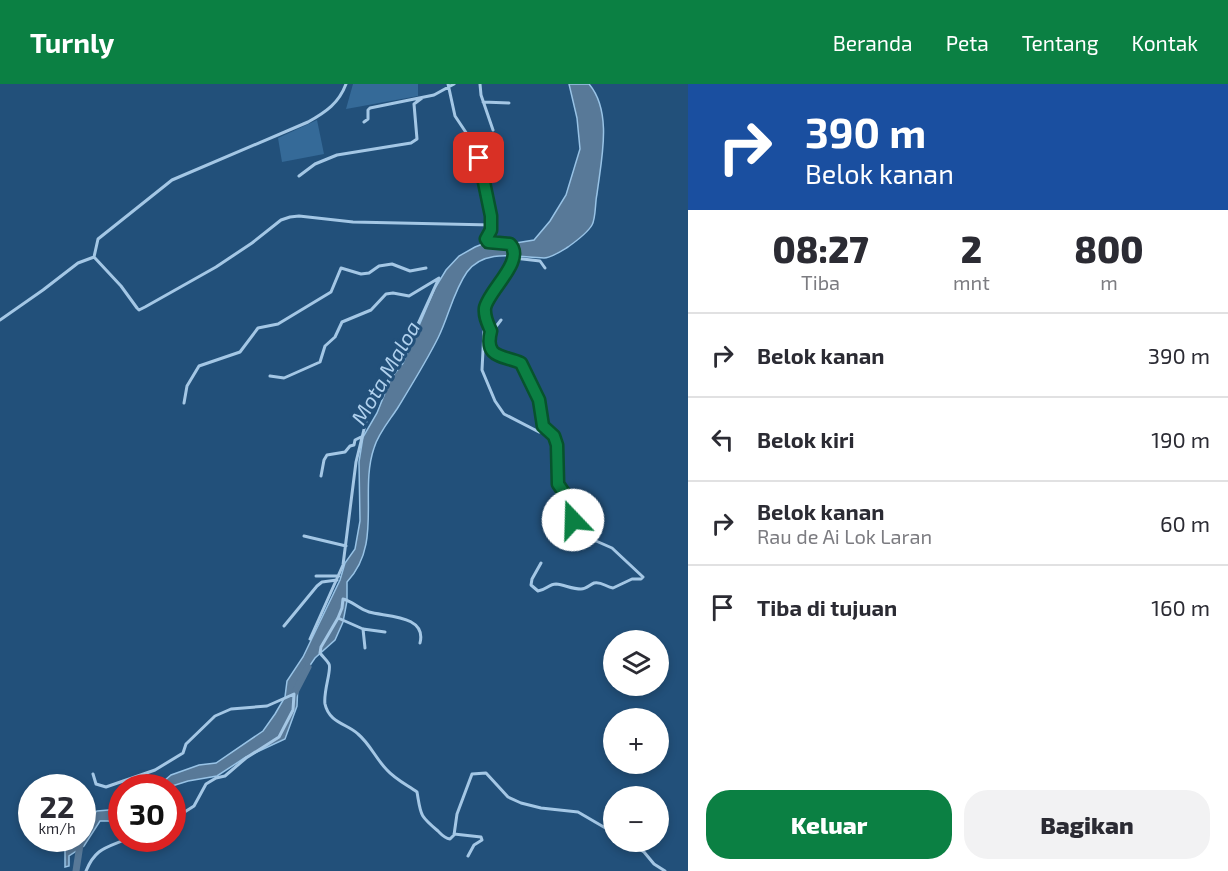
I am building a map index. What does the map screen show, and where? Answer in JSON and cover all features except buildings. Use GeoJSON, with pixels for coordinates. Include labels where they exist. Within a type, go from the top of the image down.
{"type":"FeatureCollection","features":[{"type":"Feature","properties":{"kind":"street"},"geometry":{"type":"LineString","coordinates":[[94,257],[98,239],[172,180],[319,116],[335,104],[346,84]]}},
{"type":"Feature","properties":{"kind":"street"},"geometry":{"type":"LineString","coordinates":[[364,122],[368,119],[370,108],[434,95],[454,84]]}},
{"type":"Feature","properties":{"kind":"street"},"geometry":{"type":"LineString","coordinates":[[480,84],[481,95],[493,130]]}},
{"type":"Feature","properties":{"kind":"street"},"geometry":{"type":"LineString","coordinates":[[448,86],[455,116],[475,146],[480,162],[492,225],[486,239],[488,242],[510,244],[513,247],[513,258],[485,310],[487,326],[490,327],[489,345],[498,357],[521,363],[524,367],[539,400],[542,423],[554,436],[557,445],[558,484],[571,503],[575,527],[587,537],[612,548],[643,577],[632,579],[613,588],[600,583],[594,583],[582,589],[566,588],[556,584],[544,591],[538,591],[531,585],[541,563]]}},
{"type":"Feature","properties":{"kind":"street"},"geometry":{"type":"LineString","coordinates":[[299,176],[315,164],[337,155],[411,143],[417,139],[414,104],[422,98]]}},
{"type":"Feature","properties":{"kind":"street"},"geometry":{"type":"LineString","coordinates":[[483,102],[509,103]]}},
{"type":"Feature","properties":{"kind":"street"},"geometry":{"type":"LineString","coordinates":[[480,162],[495,161],[500,158],[502,152]]}},
{"type":"Feature","properties":{"kind":"street"},"geometry":{"type":"LineString","coordinates":[[94,257],[139,310],[216,267],[281,220],[290,217],[353,222],[492,225]]}},
{"type":"Feature","properties":{"kind":"street"},"geometry":{"type":"LineString","coordinates":[[0,320],[78,263],[94,257]]}},
{"type":"Feature","properties":{"kind":"street"},"geometry":{"type":"LineString","coordinates":[[513,258],[540,261],[544,268]]}},
{"type":"Feature","properties":{"kind":"street"},"geometry":{"type":"LineString","coordinates":[[184,403],[187,386],[199,366],[240,352],[258,328],[278,324],[331,292],[341,268],[361,274],[369,273],[379,266],[392,264],[410,271],[426,268]]}},
{"type":"Feature","properties":{"kind":"street"},"geometry":{"type":"LineString","coordinates":[[270,376],[284,378],[320,362],[325,346],[335,337],[342,322],[371,310],[386,294],[409,296],[438,278],[404,353],[387,383],[375,398],[361,437],[346,546],[339,576],[310,639]]}},
{"type":"Feature","properties":{"kind":"street"},"geometry":{"type":"LineString","coordinates":[[490,334],[501,320]]}},
{"type":"Feature","properties":{"kind":"street"},"geometry":{"type":"LineString","coordinates":[[487,326],[484,331],[482,370],[495,401],[504,414],[511,418],[539,432],[547,430]]}},
{"type":"Feature","properties":{"kind":"street"},"geometry":{"type":"LineString","coordinates":[[321,476],[327,455],[345,452],[354,445],[355,440],[361,437]]}},
{"type":"Feature","properties":{"kind":"street"},"geometry":{"type":"LineString","coordinates":[[304,536],[346,546]]}},
{"type":"Feature","properties":{"kind":"street"},"geometry":{"type":"LineString","coordinates":[[316,576],[339,576]]}},
{"type":"Feature","properties":{"kind":"street"},"geometry":{"type":"LineString","coordinates":[[284,626],[322,582],[337,580]]}},
{"type":"Feature","properties":{"kind":"street"},"geometry":{"type":"LineString","coordinates":[[420,643],[422,633],[418,626],[405,619],[368,612],[345,599],[342,601],[338,618],[321,647],[320,653],[330,665],[330,674],[326,679],[325,705],[343,726],[357,732],[388,772],[417,792],[421,814],[425,822],[445,838],[450,839],[454,834],[457,814],[472,774],[486,773],[508,797],[541,808],[579,812],[603,826]]}},
{"type":"Feature","properties":{"kind":"street"},"geometry":{"type":"LineString","coordinates":[[338,618],[363,629],[385,632]]}},
{"type":"Feature","properties":{"kind":"street"},"geometry":{"type":"LineString","coordinates":[[363,629],[365,648]]}},
{"type":"Feature","properties":{"kind":"street"},"geometry":{"type":"LineString","coordinates":[[143,774],[155,770],[183,753],[186,744],[215,716],[231,709],[267,706],[294,694],[293,710],[279,737],[246,758],[225,776],[206,784],[194,806],[186,811]]}},
{"type":"Feature","properties":{"kind":"street"},"geometry":{"type":"LineString","coordinates":[[454,834],[482,837],[468,856]]}},
{"type":"Feature","properties":{"kind":"street"},"geometry":{"type":"LineString","coordinates":[[86,871],[91,858],[108,847]]}},
{"type":"Feature","properties":{"kind":"street"},"geometry":{"type":"LineString","coordinates":[[644,852],[654,864],[665,871]]}},
{"type":"Feature","properties":{"kind":"shaded area"},"geometry":{"type":"Polygon","coordinates":[[[353,84],[418,84],[418,96],[346,109],[353,84]]]}},
{"type":"Feature","properties":{"kind":"shaded area"},"geometry":{"type":"Polygon","coordinates":[[[569,84],[589,84],[601,108],[604,137],[592,225],[568,247],[553,255],[544,258],[493,257],[474,264],[467,272],[433,347],[376,443],[370,465],[367,535],[358,567],[347,582],[347,601],[343,622],[335,640],[315,658],[298,683],[297,706],[285,739],[246,757],[217,776],[186,782],[186,774],[174,774],[199,765],[216,763],[263,731],[275,714],[285,697],[287,681],[303,657],[340,580],[345,563],[355,549],[360,521],[359,462],[363,437],[377,413],[391,378],[403,363],[435,288],[446,270],[459,256],[485,243],[503,245],[534,240],[550,221],[566,195],[580,149],[577,118],[569,84]]]}},
{"type":"Feature","properties":{"kind":"shaded area"},"geometry":{"type":"Polygon","coordinates":[[[317,120],[324,154],[282,162],[278,138],[317,120]]]}},
{"type":"Feature","properties":{"kind":"shaded area"},"geometry":{"type":"Polygon","coordinates":[[[108,810],[108,821],[100,821],[96,827],[96,812],[108,810]]]}},
{"type":"Feature","properties":{"kind":"shaded area"},"geometry":{"type":"Polygon","coordinates":[[[65,852],[75,852],[69,856],[69,866],[65,867],[65,852]]]}},
{"type":"Feature","properties":{"kind":"waterway","name":"Mota Maloa"},"geometry":{"type":"LineString","coordinates":[[294,694],[308,667]]}},
{"type":"Feature","properties":{"kind":"waterway","name":"Mota Maloa"},"geometry":{"type":"LineString","coordinates":[[76,871],[79,852]]}},
{"type":"Feature","properties":{"kind":"route"},"geometry":{"type":"LineString","coordinates":[[479,158],[490,205],[492,225],[486,239],[488,242],[510,244],[513,247],[513,258],[489,298],[485,310],[487,326],[491,331],[489,345],[498,357],[521,363],[525,370],[541,406],[543,426],[554,436],[557,445],[558,484],[571,503],[573,520]]}}]}
